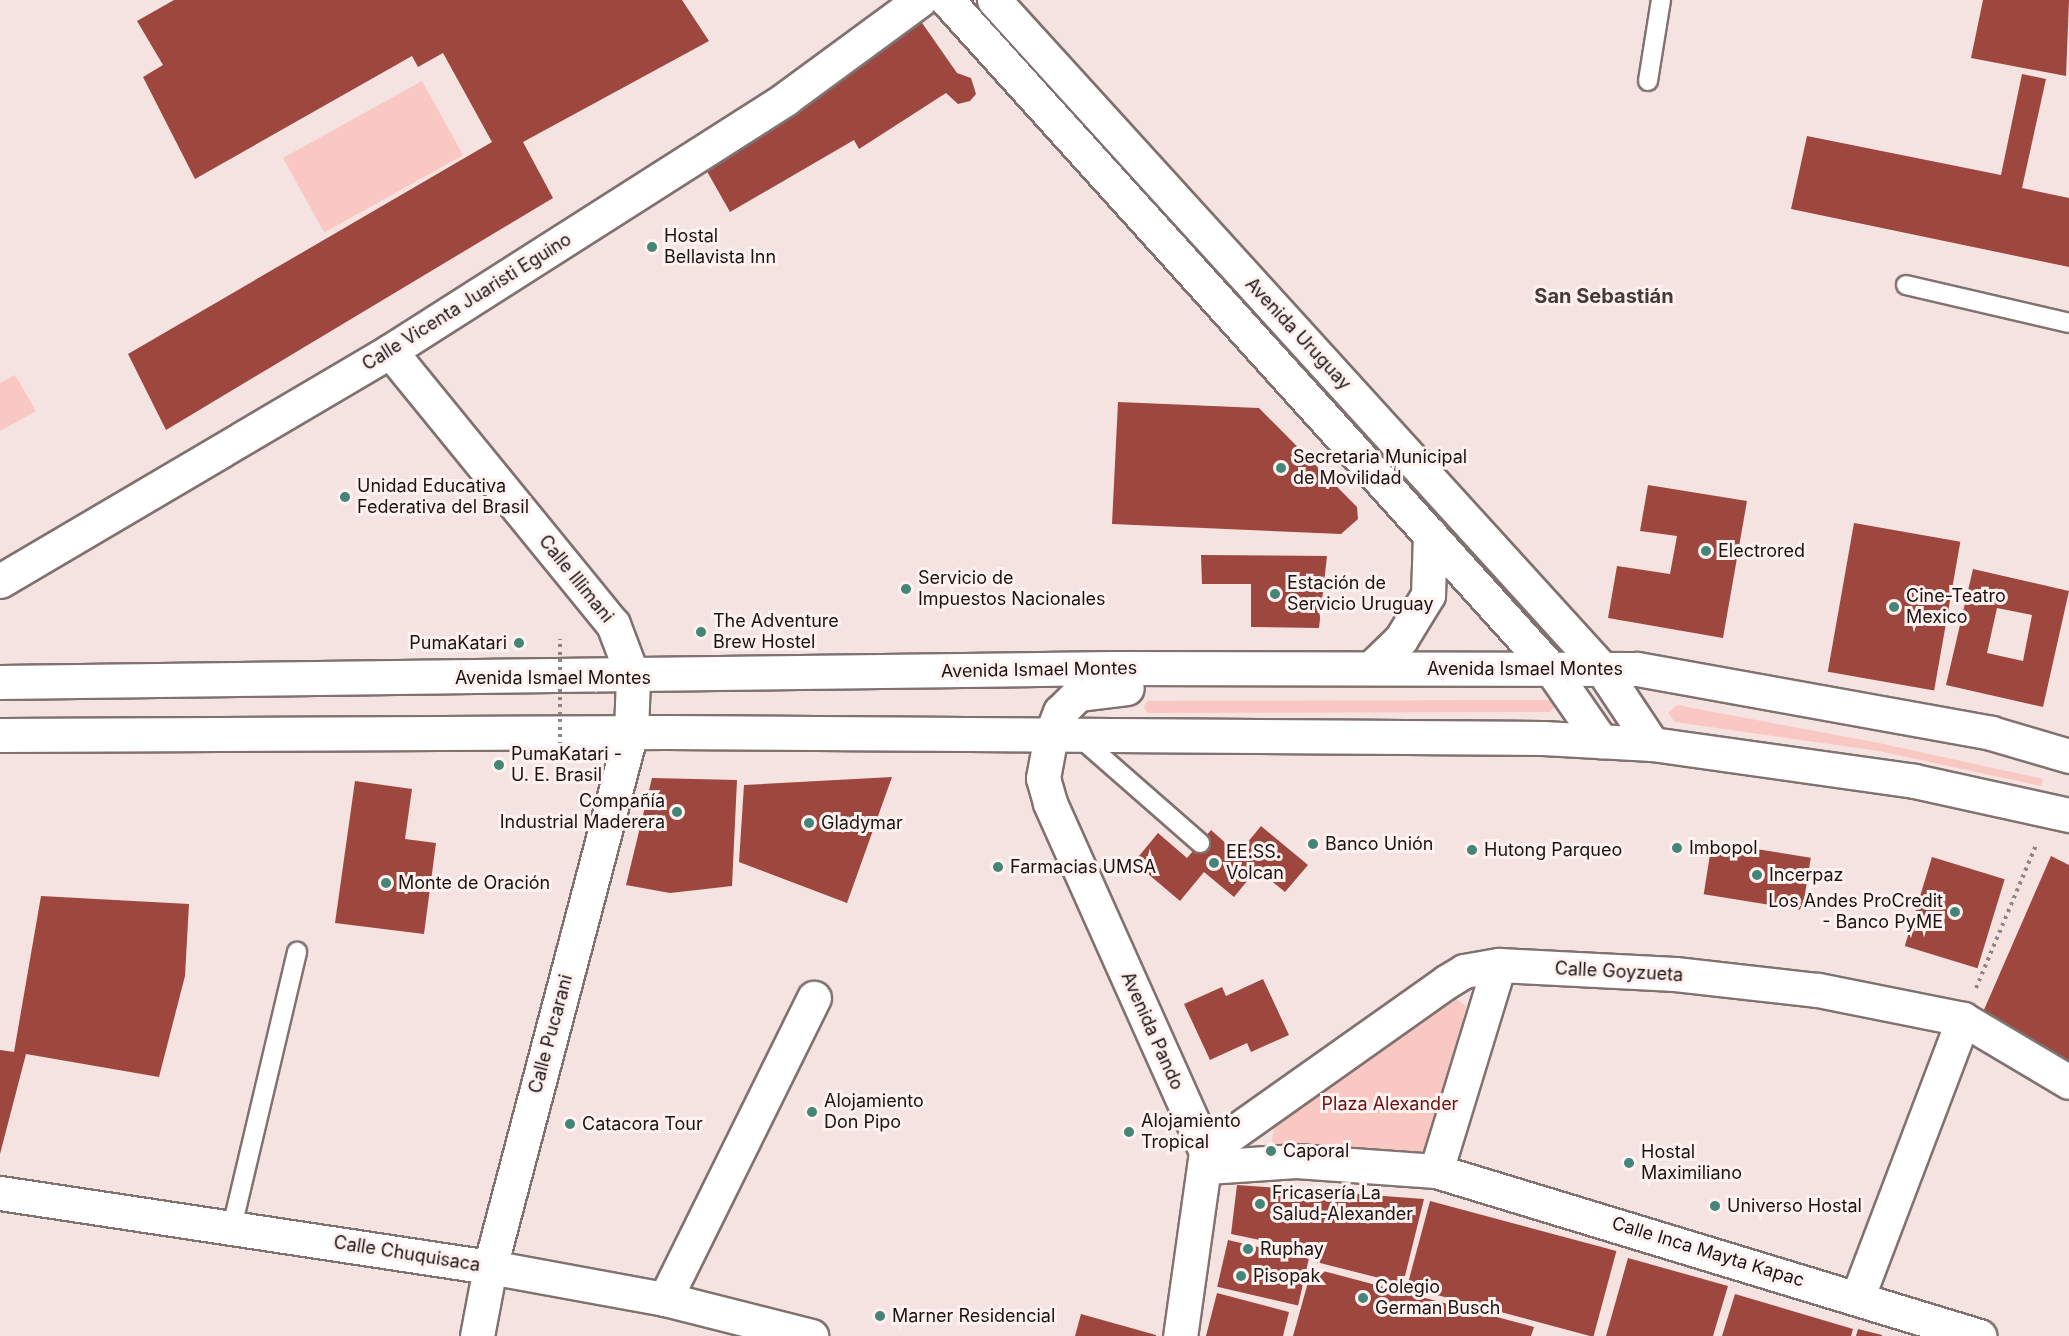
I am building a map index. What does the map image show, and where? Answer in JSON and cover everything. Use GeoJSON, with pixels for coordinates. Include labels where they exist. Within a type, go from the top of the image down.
{"type":"FeatureCollection","features":[{"type":"Feature","properties":{"kind":"street","name":"Calle Vicenta Juaristi Eguino"},"geometry":{"type":"LineString","coordinates":[[0,581],[390,351],[785,99],[920,0]]}},
{"type":"Feature","properties":{"kind":"street","name":"Avenida Uruguay"},"geometry":{"type":"LineString","coordinates":[[947,0],[1551,669],[1601,741]]}},
{"type":"Feature","properties":{"kind":"street","name":"Avenida Uruguay"},"geometry":{"type":"LineString","coordinates":[[994,0],[1148,166],[1277,312],[1451,499],[1602,669],[1652,744]]}},
{"type":"Feature","properties":{"kind":"street"},"geometry":{"type":"LineString","coordinates":[[1120,190],[1148,166]]}},
{"type":"Feature","properties":{"kind":"street"},"geometry":{"type":"LineString","coordinates":[[1250,336],[1277,312]]}},
{"type":"Feature","properties":{"kind":"street","name":"Calle Illimani"},"geometry":{"type":"LineString","coordinates":[[390,351],[614,624],[633,677]]}},
{"type":"Feature","properties":{"kind":"street"},"geometry":{"type":"LineString","coordinates":[[1371,668],[1401,639],[1428,595],[1427,530],[1451,499]]}},
{"type":"Feature","properties":{"kind":"street","name":"Avenida Ismael Montes"},"geometry":{"type":"LineString","coordinates":[[0,682],[633,677],[1207,669],[1637,669],[1991,733],[2069,756]]}},
{"type":"Feature","properties":{"kind":"street","name":"Avenida Pando"},"geometry":{"type":"LineString","coordinates":[[1206,1160],[1050,803],[1043,778],[1065,736],[1060,712],[1078,694],[1093,688],[1183,688],[1207,669]]}},
{"type":"Feature","properties":{"kind":"street","name":"Calle Pucarani"},"geometry":{"type":"LineString","coordinates":[[477,1336],[490,1267],[631,732],[633,677]]}},
{"type":"Feature","properties":{"kind":"street"},"geometry":{"type":"LineString","coordinates":[[0,735],[631,732],[1601,741],[1652,744],[1914,781],[2060,812]]}},
{"type":"Feature","properties":{"kind":"street"},"geometry":{"type":"LineString","coordinates":[[1436,1171],[1499,966]]}},
{"type":"Feature","properties":{"kind":"street","name":"Calle Goyzueta"},"geometry":{"type":"LineString","coordinates":[[1206,1160],[1446,982],[1464,971],[1499,966],[1675,974],[1818,990],[1963,1019],[2069,1082]]}},
{"type":"Feature","properties":{"kind":"street"},"geometry":{"type":"LineString","coordinates":[[665,1299],[814,998]]}},
{"type":"Feature","properties":{"kind":"street"},"geometry":{"type":"LineString","coordinates":[[1858,1296],[1963,1019]]}},
{"type":"Feature","properties":{"kind":"street"},"geometry":{"type":"LineString","coordinates":[[1180,1336],[1206,1160]]}},
{"type":"Feature","properties":{"kind":"street","name":"Calle Inca Mayta Kapac"},"geometry":{"type":"LineString","coordinates":[[1206,1160],[1296,1161],[1436,1171],[1858,1296],[1979,1336]]}},
{"type":"Feature","properties":{"kind":"street","name":"Calle Chuquisaca"},"geometry":{"type":"LineString","coordinates":[[0,1193],[490,1267],[665,1299],[811,1336]]}},
{"type":"Feature","properties":{"kind":"lane"},"geometry":{"type":"LineString","coordinates":[[1648,81],[1661,0]]}},
{"type":"Feature","properties":{"kind":"lane"},"geometry":{"type":"LineString","coordinates":[[1906,285],[2069,323]]}},
{"type":"Feature","properties":{"kind":"lane"},"geometry":{"type":"LineString","coordinates":[[1065,736],[1200,843]]}},
{"type":"Feature","properties":{"kind":"lane"},"geometry":{"type":"LineString","coordinates":[[232,1227],[297,952]]}},
{"type":"Feature","properties":{"kind":"path"},"geometry":{"type":"LineString","coordinates":[[560,639],[560,767]]}},
{"type":"Feature","properties":{"kind":"path"},"geometry":{"type":"LineString","coordinates":[[1963,1019],[2060,812]]}},
{"type":"Feature","properties":{"kind":"green space"},"geometry":{"type":"Polygon","coordinates":[[[422,81],[463,155],[324,232],[283,158],[422,81]]]}},
{"type":"Feature","properties":{"kind":"green space"},"geometry":{"type":"Polygon","coordinates":[[[1278,332],[1423,495],[1422,498],[1271,338],[1278,332]]]}},
{"type":"Feature","properties":{"kind":"green space"},"geometry":{"type":"Polygon","coordinates":[[[15,375],[36,411],[0,431],[0,383],[15,375]]]}},
{"type":"Feature","properties":{"kind":"green space"},"geometry":{"type":"Polygon","coordinates":[[[1550,700],[1555,706],[1550,712],[1147,713],[1144,707],[1147,701],[1550,700]]]}},
{"type":"Feature","properties":{"kind":"green space"},"geometry":{"type":"Polygon","coordinates":[[[1677,705],[1879,743],[2043,779],[2041,786],[1879,751],[1675,722],[1668,713],[1677,705]]]}},
{"type":"Feature","properties":{"kind":"green space","name":"Plaza Alexander"},"geometry":{"type":"Polygon","coordinates":[[[1451,995],[1466,1006],[1433,1148],[1421,1157],[1278,1149],[1272,1140],[1275,1122],[1451,995]]]}},
{"type":"Feature","properties":{"kind":"building"},"geometry":{"type":"Polygon","coordinates":[[[174,0],[682,0],[709,41],[523,142],[553,198],[166,430],[128,354],[492,142],[443,53],[418,67],[412,56],[195,179],[143,77],[163,65],[137,21],[174,0]]]}},
{"type":"Feature","properties":{"kind":"building"},"geometry":{"type":"Polygon","coordinates":[[[1983,0],[2069,0],[2066,76],[1971,58],[1983,0]]]}},
{"type":"Feature","properties":{"kind":"building"},"geometry":{"type":"Polygon","coordinates":[[[920,20],[957,73],[971,78],[976,94],[970,101],[958,104],[946,93],[859,149],[854,140],[730,212],[700,159],[920,20]]]}},
{"type":"Feature","properties":{"kind":"building"},"geometry":{"type":"Polygon","coordinates":[[[2022,74],[2046,79],[2022,188],[2069,198],[2069,267],[1791,209],[1807,136],[2001,175],[2022,74]]]}},
{"type":"Feature","properties":{"kind":"building"},"geometry":{"type":"Polygon","coordinates":[[[1118,402],[1259,408],[1357,507],[1358,519],[1341,534],[1112,524],[1118,402]]]}},
{"type":"Feature","properties":{"kind":"building","name":"Electrored"},"geometry":{"type":"Polygon","coordinates":[[[1648,485],[1747,501],[1723,638],[1608,618],[1617,566],[1670,574],[1677,536],[1640,531],[1648,485]]]}},
{"type":"Feature","properties":{"kind":"building","name":"Cine-Teatro Mexico"},"geometry":{"type":"Polygon","coordinates":[[[1854,523],[1960,542],[1934,690],[1828,672],[1854,523]]]}},
{"type":"Feature","properties":{"kind":"building"},"geometry":{"type":"Polygon","coordinates":[[[1201,555],[1327,556],[1319,628],[1251,627],[1251,584],[1202,584],[1201,555]]]}},
{"type":"Feature","properties":{"kind":"building"},"geometry":{"type":"Polygon","coordinates":[[[1973,569],[2069,591],[2043,707],[1946,685],[1973,569]],[[1997,608],[1987,653],[2023,661],[2032,615],[1997,608]]]}},
{"type":"Feature","properties":{"kind":"building","name":"Gladymar"},"geometry":{"type":"Polygon","coordinates":[[[892,777],[847,903],[739,862],[744,785],[892,777]]]}},
{"type":"Feature","properties":{"kind":"building"},"geometry":{"type":"Polygon","coordinates":[[[652,778],[737,780],[732,886],[670,893],[626,885],[652,778]]]}},
{"type":"Feature","properties":{"kind":"building","name":"Monte de Oración"},"geometry":{"type":"Polygon","coordinates":[[[355,781],[412,789],[405,839],[436,843],[424,934],[335,923],[355,781]]]}},
{"type":"Feature","properties":{"kind":"building"},"geometry":{"type":"Polygon","coordinates":[[[1261,826],[1308,865],[1285,892],[1257,869],[1234,897],[1204,872],[1180,901],[1134,862],[1158,833],[1187,858],[1211,830],[1238,854],[1261,826]]]}},
{"type":"Feature","properties":{"kind":"building","name":"Incerpaz"},"geometry":{"type":"Polygon","coordinates":[[[1712,842],[1811,858],[1802,910],[1704,894],[1712,842]]]}},
{"type":"Feature","properties":{"kind":"building"},"geometry":{"type":"Polygon","coordinates":[[[2051,856],[2069,865],[2069,1071],[1980,1019],[2051,856]]]}},
{"type":"Feature","properties":{"kind":"building","name":"Los Andes ProCredit - Banco PyME"},"geometry":{"type":"Polygon","coordinates":[[[1932,857],[2005,879],[1977,968],[1905,946],[1932,857]]]}},
{"type":"Feature","properties":{"kind":"building"},"geometry":{"type":"Polygon","coordinates":[[[41,896],[189,904],[185,976],[159,1077],[26,1054],[0,1154],[0,1050],[14,1052],[41,896]]]}},
{"type":"Feature","properties":{"kind":"building"},"geometry":{"type":"Polygon","coordinates":[[[1263,979],[1289,1035],[1251,1052],[1247,1043],[1210,1060],[1184,1004],[1222,987],[1226,996],[1263,979]]]}},
{"type":"Feature","properties":{"kind":"building"},"geometry":{"type":"Polygon","coordinates":[[[1237,1185],[1424,1199],[1403,1284],[1316,1262],[1318,1252],[1231,1234],[1237,1185]]]}},
{"type":"Feature","properties":{"kind":"building"},"geometry":{"type":"Polygon","coordinates":[[[1430,1201],[1616,1251],[1594,1336],[1407,1287],[1430,1201]]]}},
{"type":"Feature","properties":{"kind":"building"},"geometry":{"type":"Polygon","coordinates":[[[1228,1240],[1309,1259],[1298,1305],[1217,1287],[1228,1240]]]}},
{"type":"Feature","properties":{"kind":"building"},"geometry":{"type":"Polygon","coordinates":[[[1628,1258],[1728,1286],[1713,1336],[1606,1336],[1628,1258]]]}},
{"type":"Feature","properties":{"kind":"building","name":"Colegio German Busch"},"geometry":{"type":"Polygon","coordinates":[[[1312,1268],[1534,1327],[1531,1336],[1293,1336],[1312,1268]]]}},
{"type":"Feature","properties":{"kind":"building"},"geometry":{"type":"Polygon","coordinates":[[[1217,1293],[1289,1312],[1283,1336],[1206,1336],[1217,1293]]]}},
{"type":"Feature","properties":{"kind":"building"},"geometry":{"type":"Polygon","coordinates":[[[1735,1294],[1853,1329],[1851,1336],[1722,1336],[1735,1294]]]}},
{"type":"Feature","properties":{"kind":"building"},"geometry":{"type":"Polygon","coordinates":[[[1081,1314],[1156,1335],[1156,1336],[1075,1336],[1081,1314]]]}},
{"type":"Feature","properties":{"kind":"building"},"geometry":{"type":"Polygon","coordinates":[[[1858,1329],[1882,1335],[1882,1336],[1856,1336],[1858,1329]]]}},
{"type":"Feature","properties":{"kind":"place","name":"Hostal Bellavista Inn"},"geometry":{"type":"Point","coordinates":[652,247]}},
{"type":"Feature","properties":{"kind":"place","name":"Secretaria Municipal de Movilidad"},"geometry":{"type":"Point","coordinates":[1281,468]}},
{"type":"Feature","properties":{"kind":"place","name":"Unidad Educativa Federativa del Brasil"},"geometry":{"type":"Point","coordinates":[345,497]}},
{"type":"Feature","properties":{"kind":"place","name":"Electrored"},"geometry":{"type":"Point","coordinates":[1706,551]}},
{"type":"Feature","properties":{"kind":"place","name":"Servicio de Impuestos Nacionales"},"geometry":{"type":"Point","coordinates":[906,589]}},
{"type":"Feature","properties":{"kind":"place","name":"Estación de Servicio Uruguay"},"geometry":{"type":"Point","coordinates":[1275,594]}},
{"type":"Feature","properties":{"kind":"place","name":"Cine-Teatro Mexico"},"geometry":{"type":"Point","coordinates":[1894,607]}},
{"type":"Feature","properties":{"kind":"place","name":"The Adventure Brew Hostel"},"geometry":{"type":"Point","coordinates":[701,632]}},
{"type":"Feature","properties":{"kind":"place","name":"PumaKatari"},"geometry":{"type":"Point","coordinates":[519,643]}},
{"type":"Feature","properties":{"kind":"place","name":"PumaKatari - U. E. Brasil"},"geometry":{"type":"Point","coordinates":[499,765]}},
{"type":"Feature","properties":{"kind":"place","name":"Compañía Industrial Maderera"},"geometry":{"type":"Point","coordinates":[677,812]}},
{"type":"Feature","properties":{"kind":"place","name":"Gladymar"},"geometry":{"type":"Point","coordinates":[809,823]}},
{"type":"Feature","properties":{"kind":"place","name":"Banco Unión"},"geometry":{"type":"Point","coordinates":[1313,844]}},
{"type":"Feature","properties":{"kind":"place","name":"Imbopol"},"geometry":{"type":"Point","coordinates":[1677,848]}},
{"type":"Feature","properties":{"kind":"place","name":"Hutong Parqueo"},"geometry":{"type":"Point","coordinates":[1472,850]}},
{"type":"Feature","properties":{"kind":"place","name":"EE.SS. Volcan"},"geometry":{"type":"Point","coordinates":[1214,863]}},
{"type":"Feature","properties":{"kind":"place","name":"Farmacias UMSA"},"geometry":{"type":"Point","coordinates":[998,867]}},
{"type":"Feature","properties":{"kind":"place","name":"Incerpaz"},"geometry":{"type":"Point","coordinates":[1757,875]}},
{"type":"Feature","properties":{"kind":"place","name":"Monte de Oración"},"geometry":{"type":"Point","coordinates":[386,883]}},
{"type":"Feature","properties":{"kind":"place","name":"Los Andes ProCredit - Banco PyME"},"geometry":{"type":"Point","coordinates":[1955,912]}},
{"type":"Feature","properties":{"kind":"place","name":"Alojamiento Don Pipo"},"geometry":{"type":"Point","coordinates":[812,1112]}},
{"type":"Feature","properties":{"kind":"place","name":"Catacora Tour"},"geometry":{"type":"Point","coordinates":[570,1124]}},
{"type":"Feature","properties":{"kind":"place","name":"Alojamiento Tropical"},"geometry":{"type":"Point","coordinates":[1129,1132]}},
{"type":"Feature","properties":{"kind":"place","name":"Caporal"},"geometry":{"type":"Point","coordinates":[1271,1151]}},
{"type":"Feature","properties":{"kind":"place","name":"Hostal Maximiliano"},"geometry":{"type":"Point","coordinates":[1629,1163]}},
{"type":"Feature","properties":{"kind":"place","name":"Fricasería La Salud-Alexander"},"geometry":{"type":"Point","coordinates":[1260,1204]}},
{"type":"Feature","properties":{"kind":"place","name":"Universo Hostal"},"geometry":{"type":"Point","coordinates":[1715,1206]}},
{"type":"Feature","properties":{"kind":"place","name":"Ruphay"},"geometry":{"type":"Point","coordinates":[1248,1249]}},
{"type":"Feature","properties":{"kind":"place","name":"Pisopak"},"geometry":{"type":"Point","coordinates":[1241,1276]}},
{"type":"Feature","properties":{"kind":"place","name":"Colegio German Busch"},"geometry":{"type":"Point","coordinates":[1363,1298]}},
{"type":"Feature","properties":{"kind":"place","name":"Marner Residencial"},"geometry":{"type":"Point","coordinates":[880,1316]}},
{"type":"Feature","properties":{"kind":"district","name":"San Sebastián"},"geometry":{"type":"Point","coordinates":[1604,296]}}]}
